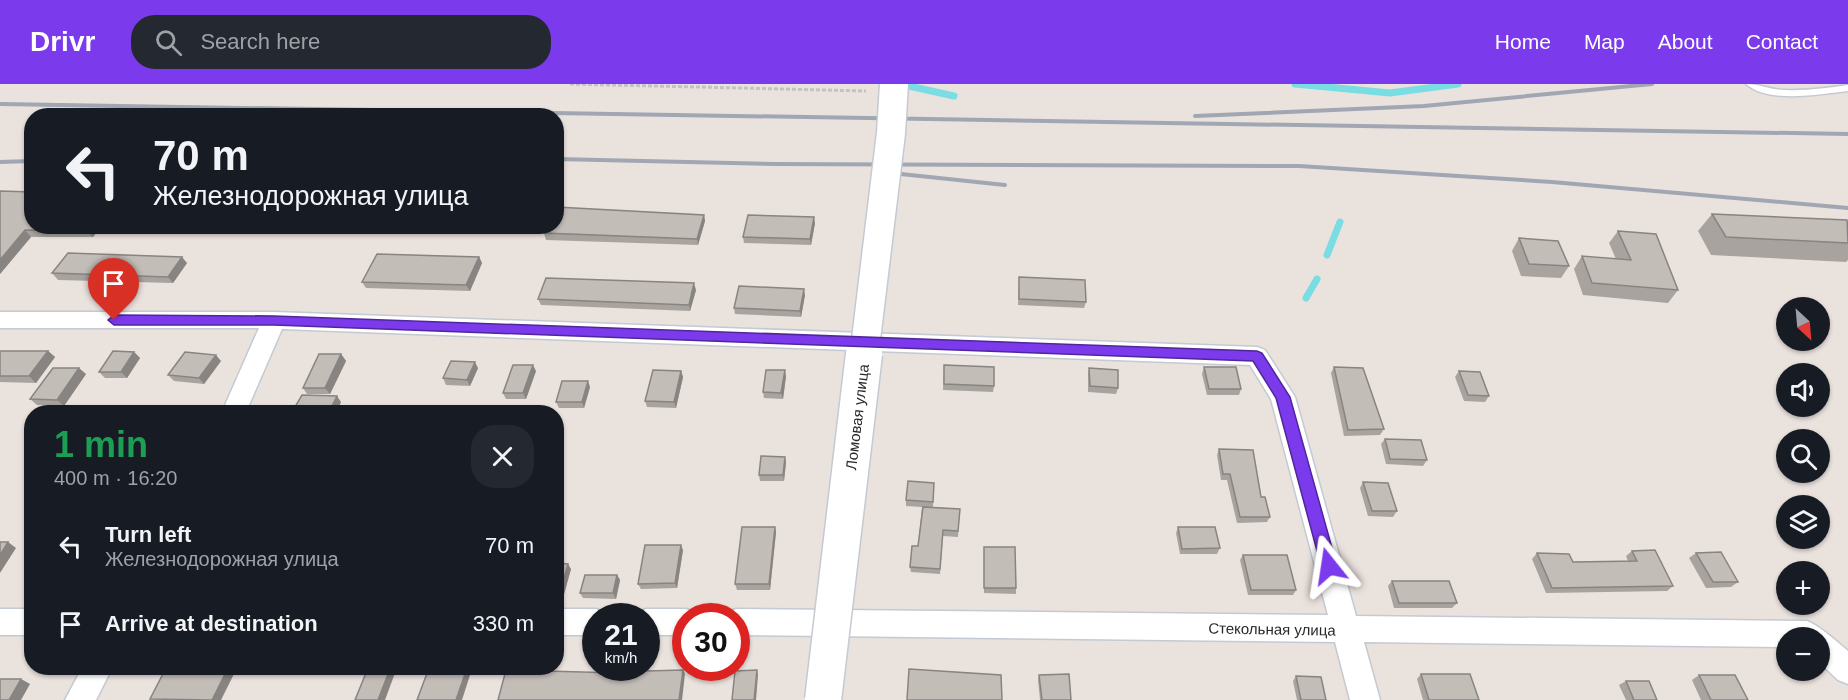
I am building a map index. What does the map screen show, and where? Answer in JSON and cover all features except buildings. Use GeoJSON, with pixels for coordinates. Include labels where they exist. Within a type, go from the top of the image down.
{"type":"FeatureCollection","features":[{"type":"Feature","properties":{"kind":"main road","name":"Ломовая улица"},"geometry":{"type":"LineString","coordinates":[[823,700],[891,134],[894,84]]}},
{"type":"Feature","properties":{"kind":"street"},"geometry":{"type":"LineString","coordinates":[[0,320],[274,320],[1257,356],[1283,397],[1365,700]]}},
{"type":"Feature","properties":{"kind":"street"},"geometry":{"type":"LineString","coordinates":[[237,405],[274,320]]}},
{"type":"Feature","properties":{"kind":"street"},"geometry":{"type":"LineString","coordinates":[[0,622],[24,622]]}},
{"type":"Feature","properties":{"kind":"street"},"geometry":{"type":"LineString","coordinates":[[564,622],[582,622]]}},
{"type":"Feature","properties":{"kind":"street","name":"Стекольная улица"},"geometry":{"type":"LineString","coordinates":[[750,622],[1776,638]]}},
{"type":"Feature","properties":{"kind":"street"},"geometry":{"type":"LineString","coordinates":[[1830,654],[1848,670]]}},
{"type":"Feature","properties":{"kind":"street"},"geometry":{"type":"LineString","coordinates":[[80,700],[93,675]]}},
{"type":"Feature","properties":{"kind":"lane"},"geometry":{"type":"LineString","coordinates":[[1751,84],[1772,92],[1818,92],[1848,88]]}},
{"type":"Feature","properties":{"kind":"path"},"geometry":{"type":"LineString","coordinates":[[570,84],[866,91]]}},
{"type":"Feature","properties":{"kind":"waterway"},"geometry":{"type":"LineString","coordinates":[[900,84],[954,96]]}},
{"type":"Feature","properties":{"kind":"waterway"},"geometry":{"type":"LineString","coordinates":[[1295,84],[1390,93],[1458,84]]}},
{"type":"Feature","properties":{"kind":"waterway"},"geometry":{"type":"LineString","coordinates":[[1327,255],[1340,222]]}},
{"type":"Feature","properties":{"kind":"waterway"},"geometry":{"type":"LineString","coordinates":[[1306,298],[1317,279]]}},
{"type":"Feature","properties":{"kind":"railway"},"geometry":{"type":"LineString","coordinates":[[1195,116],[1424,106],[1652,84]]}},
{"type":"Feature","properties":{"kind":"railway"},"geometry":{"type":"LineString","coordinates":[[0,104],[246,108]]}},
{"type":"Feature","properties":{"kind":"railway"},"geometry":{"type":"LineString","coordinates":[[564,113],[1848,134]]}},
{"type":"Feature","properties":{"kind":"railway"},"geometry":{"type":"LineString","coordinates":[[564,159],[774,164],[1299,166],[1552,182],[1848,208]]}},
{"type":"Feature","properties":{"kind":"railway"},"geometry":{"type":"LineString","coordinates":[[0,162],[24,161]]}},
{"type":"Feature","properties":{"kind":"railway"},"geometry":{"type":"LineString","coordinates":[[882,172],[1005,185]]}},
{"type":"Feature","properties":{"kind":"route"},"geometry":{"type":"LineString","coordinates":[[114,320],[274,320],[1257,356],[1283,397],[1329,566]]}}]}
